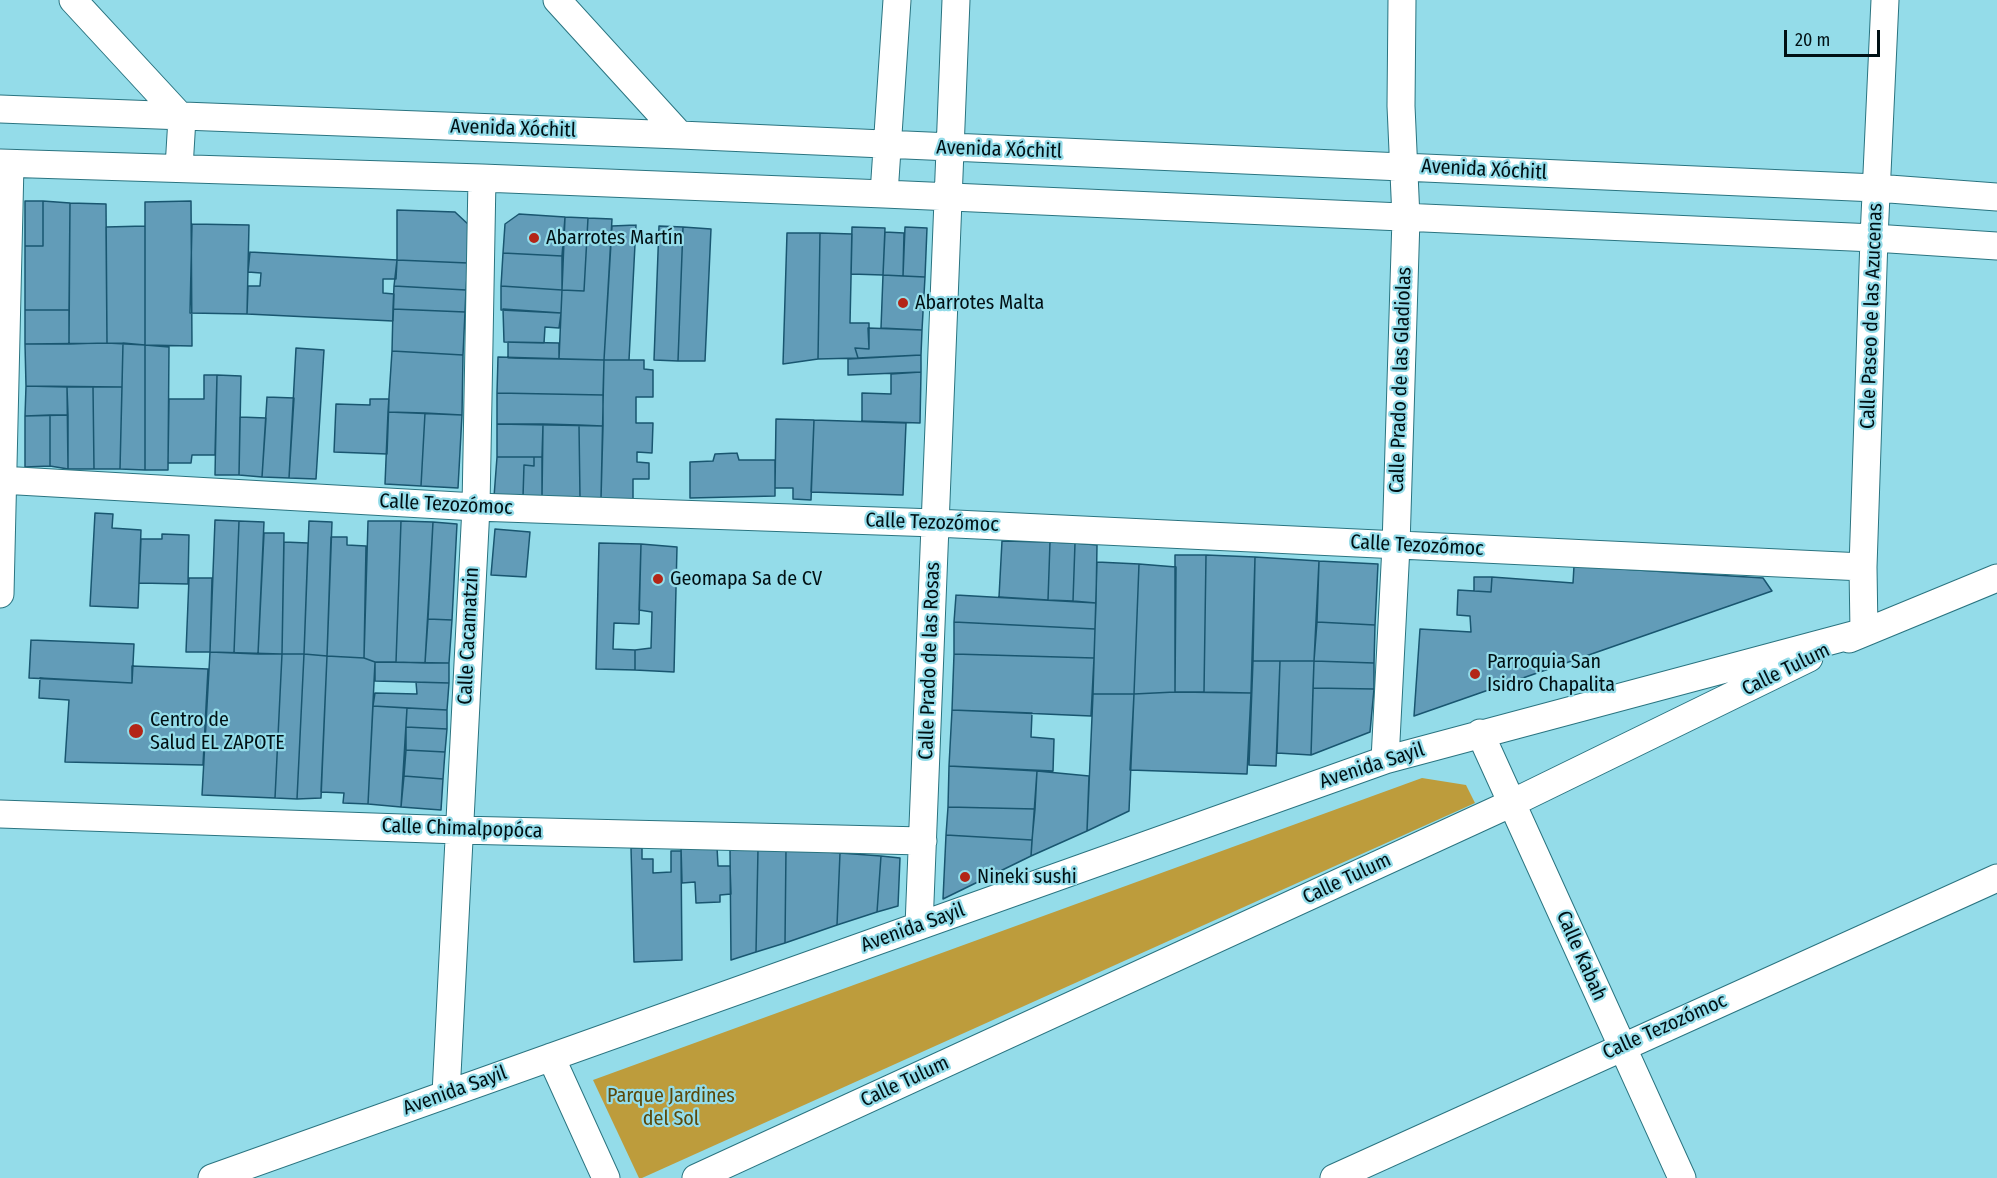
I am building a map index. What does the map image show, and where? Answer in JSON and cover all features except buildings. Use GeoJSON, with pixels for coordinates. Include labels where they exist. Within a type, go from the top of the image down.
{"type":"FeatureCollection","features":[{"type":"Feature","properties":{"kind":"street"},"geometry":{"type":"LineString","coordinates":[[73,0],[182,118],[179,168]]}},
{"type":"Feature","properties":{"kind":"street"},"geometry":{"type":"LineString","coordinates":[[557,0],[680,135]]}},
{"type":"Feature","properties":{"kind":"street"},"geometry":{"type":"LineString","coordinates":[[884,194],[897,0]]}},
{"type":"Feature","properties":{"kind":"street","name":"Calle Prado de las Rosas"},"geometry":{"type":"LineString","coordinates":[[919,926],[956,0]]}},
{"type":"Feature","properties":{"kind":"street","name":"Calle Prado de las Gladiolas"},"geometry":{"type":"LineString","coordinates":[[1385,760],[1396,546],[1406,218],[1403,167],[1402,0]]}},
{"type":"Feature","properties":{"kind":"street","name":"Calle Paseo de las Azucenas"},"geometry":{"type":"LineString","coordinates":[[1864,632],[1863,567],[1885,0]]}},
{"type":"Feature","properties":{"kind":"street","name":"Avenida Xóchitl"},"geometry":{"type":"LineString","coordinates":[[0,109],[182,118],[680,135],[887,146],[1876,188],[1997,197]]}},
{"type":"Feature","properties":{"kind":"street"},"geometry":{"type":"LineString","coordinates":[[0,594],[5,163],[482,178],[884,194],[1874,238],[1997,246]]}},
{"type":"Feature","properties":{"kind":"street","name":"Calle Cacamatzin"},"geometry":{"type":"LineString","coordinates":[[446,1094],[476,507],[482,178]]}},
{"type":"Feature","properties":{"kind":"street","name":"Calle Tezozómoc"},"geometry":{"type":"LineString","coordinates":[[2,480],[476,507],[935,523],[1863,567]]}},
{"type":"Feature","properties":{"kind":"street","name":"Calle Tulum"},"geometry":{"type":"LineString","coordinates":[[696,1178],[1512,803],[1864,632],[1997,578]]}},
{"type":"Feature","properties":{"kind":"street","name":"Avenida Sayil"},"geometry":{"type":"LineString","coordinates":[[212,1178],[1385,760],[1864,632]]}},
{"type":"Feature","properties":{"kind":"street","name":"Calle Kabah"},"geometry":{"type":"LineString","coordinates":[[1480,733],[1682,1178]]}},
{"type":"Feature","properties":{"kind":"street","name":"Calle Chimalpopóca"},"geometry":{"type":"LineString","coordinates":[[0,814],[459,830],[923,841]]}},
{"type":"Feature","properties":{"kind":"street","name":"Calle Tezozómoc"},"geometry":{"type":"LineString","coordinates":[[1334,1178],[1997,878]]}},
{"type":"Feature","properties":{"kind":"street"},"geometry":{"type":"LineString","coordinates":[[551,1057],[606,1178]]}},
{"type":"Feature","properties":{"kind":"green space","name":"Parque Jardines del Sol"},"geometry":{"type":"Polygon","coordinates":[[[1422,778],[1466,785],[1475,803],[642,1178],[639,1178],[593,1080],[1422,778]]]}},
{"type":"Feature","properties":{"kind":"place","name":"Abarrotes Martín"},"geometry":{"type":"Point","coordinates":[534,238]}},
{"type":"Feature","properties":{"kind":"place","name":"Abarrotes Malta"},"geometry":{"type":"Point","coordinates":[903,303]}},
{"type":"Feature","properties":{"kind":"place","name":"Geomapa Sa de CV"},"geometry":{"type":"Point","coordinates":[658,579]}},
{"type":"Feature","properties":{"kind":"place","name":"Parroquia San Isidro Chapalita"},"geometry":{"type":"Point","coordinates":[1475,674]}},
{"type":"Feature","properties":{"kind":"place","name":"Centro de Salud EL ZAPOTE"},"geometry":{"type":"Point","coordinates":[136,731]}},
{"type":"Feature","properties":{"kind":"place","name":"Nineki sushi"},"geometry":{"type":"Point","coordinates":[965,877]}}]}
